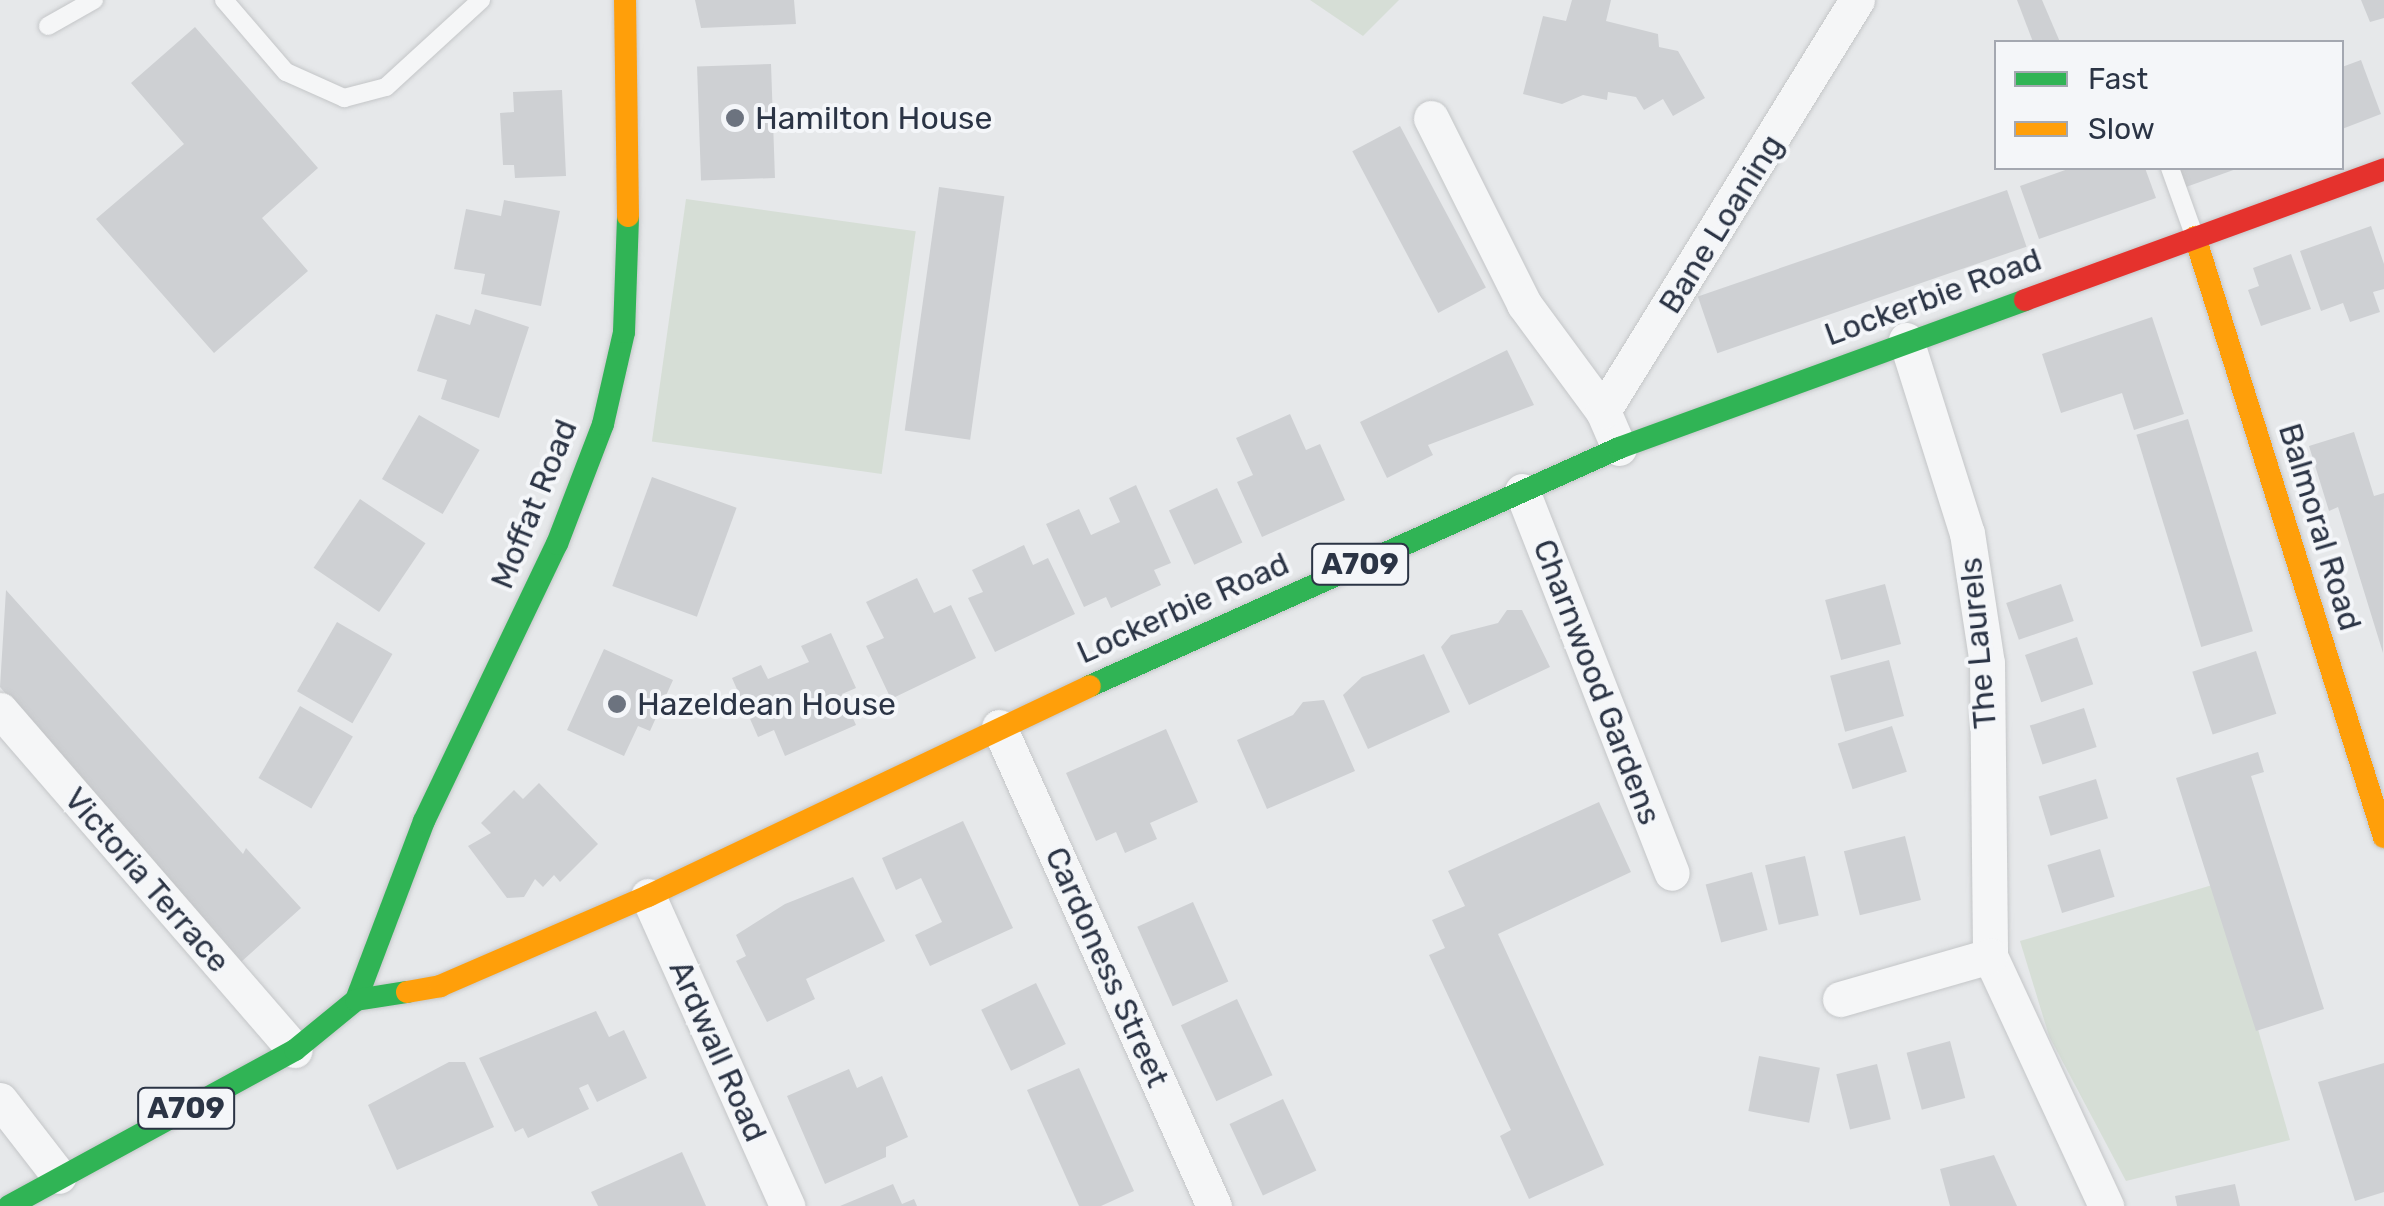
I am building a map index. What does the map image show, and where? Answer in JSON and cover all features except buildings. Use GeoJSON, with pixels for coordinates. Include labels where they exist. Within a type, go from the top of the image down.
{"type":"FeatureCollection","features":[{"type":"Feature","properties":{"kind":"main road","name":"Moffat Road"},"geometry":{"type":"LineString","coordinates":[[356,1000],[424,821],[557,544],[602,424],[624,332],[629,270],[625,0]]}},
{"type":"Feature","properties":{"kind":"main road","name":"Lockerbie Road"},"geometry":{"type":"LineString","coordinates":[[356,1000],[440,986],[648,896],[1000,727],[1619,448],[1906,340],[2384,169]]}},
{"type":"Feature","properties":{"kind":"main road","name":"Balmoral Road"},"geometry":{"type":"LineString","coordinates":[[2195,237],[2382,821]]}},
{"type":"Feature","properties":{"kind":"main road","name":"A709"},"geometry":{"type":"LineString","coordinates":[[9,1206],[45,1192],[294,1050],[356,1000]]}},
{"type":"Feature","properties":{"kind":"street","name":"Bane Loaning"},"geometry":{"type":"LineString","coordinates":[[1604,411],[1857,0]]}},
{"type":"Feature","properties":{"kind":"street"},"geometry":{"type":"LineString","coordinates":[[1431,118],[1524,304],[1604,411],[1619,448]]}},
{"type":"Feature","properties":{"kind":"street","name":"The Laurels"},"geometry":{"type":"LineString","coordinates":[[1906,340],[1968,533],[1988,663],[1990,956],[2106,1206]]}},
{"type":"Feature","properties":{"kind":"street","name":"Charnwood Gardens"},"geometry":{"type":"LineString","coordinates":[[1522,491],[1672,873]]}},
{"type":"Feature","properties":{"kind":"street","name":"Victoria Terrace"},"geometry":{"type":"LineString","coordinates":[[0,710],[294,1050]]}},
{"type":"Feature","properties":{"kind":"street","name":"Cardoness Street"},"geometry":{"type":"LineString","coordinates":[[1000,727],[1214,1206]]}},
{"type":"Feature","properties":{"kind":"street","name":"Ardwall Road"},"geometry":{"type":"LineString","coordinates":[[648,896],[787,1206]]}},
{"type":"Feature","properties":{"kind":"street"},"geometry":{"type":"LineString","coordinates":[[1840,998],[1990,956]]}},
{"type":"Feature","properties":{"kind":"street"},"geometry":{"type":"LineString","coordinates":[[0,1100],[45,1192]]}},
{"type":"Feature","properties":{"kind":"lane"},"geometry":{"type":"LineString","coordinates":[[48,26],[94,0]]}},
{"type":"Feature","properties":{"kind":"lane"},"geometry":{"type":"LineString","coordinates":[[224,0],[286,72],[344,98],[386,87],[480,0]]}},
{"type":"Feature","properties":{"kind":"lane"},"geometry":{"type":"LineString","coordinates":[[2171,170],[2195,237]]}},
{"type":"Feature","properties":{"kind":"shaded area"},"geometry":{"type":"Polygon","coordinates":[[[1310,0],[1399,0],[1363,36],[1310,0]]]}},
{"type":"Feature","properties":{"kind":"shaded area"},"geometry":{"type":"Polygon","coordinates":[[[686,199],[916,231],[882,474],[652,442],[686,199]]]}},
{"type":"Feature","properties":{"kind":"shaded area"},"geometry":{"type":"Polygon","coordinates":[[[2216,884],[2290,1140],[2126,1181],[2049,1036],[2020,941],[2216,884]]]}},
{"type":"Feature","properties":{"kind":"traffic: fast"},"geometry":{"type":"LineString","coordinates":[[356,1000],[424,821],[557,544],[603,424],[624,332],[628,216]]}},
{"type":"Feature","properties":{"kind":"traffic: fast"},"geometry":{"type":"LineString","coordinates":[[1090,686],[1619,448],[2025,300]]}},
{"type":"Feature","properties":{"kind":"traffic: fast"},"geometry":{"type":"LineString","coordinates":[[9,1206],[295,1050],[356,1000],[407,992]]}},
{"type":"Feature","properties":{"kind":"traffic: slow"},"geometry":{"type":"LineString","coordinates":[[625,0],[628,216]]}},
{"type":"Feature","properties":{"kind":"traffic: slow"},"geometry":{"type":"LineString","coordinates":[[2195,237],[2384,837]]}},
{"type":"Feature","properties":{"kind":"traffic: slow"},"geometry":{"type":"LineString","coordinates":[[407,992],[440,986],[648,896],[1090,686]]}},
{"type":"Feature","properties":{"kind":"traffic: jam"},"geometry":{"type":"LineString","coordinates":[[2025,300],[2384,169]]}},
{"type":"Feature","properties":{"kind":"place","name":"Hamilton House"},"geometry":{"type":"Point","coordinates":[735,118]}},
{"type":"Feature","properties":{"kind":"place","name":"Hazeldean House"},"geometry":{"type":"Point","coordinates":[617,704]}}]}
